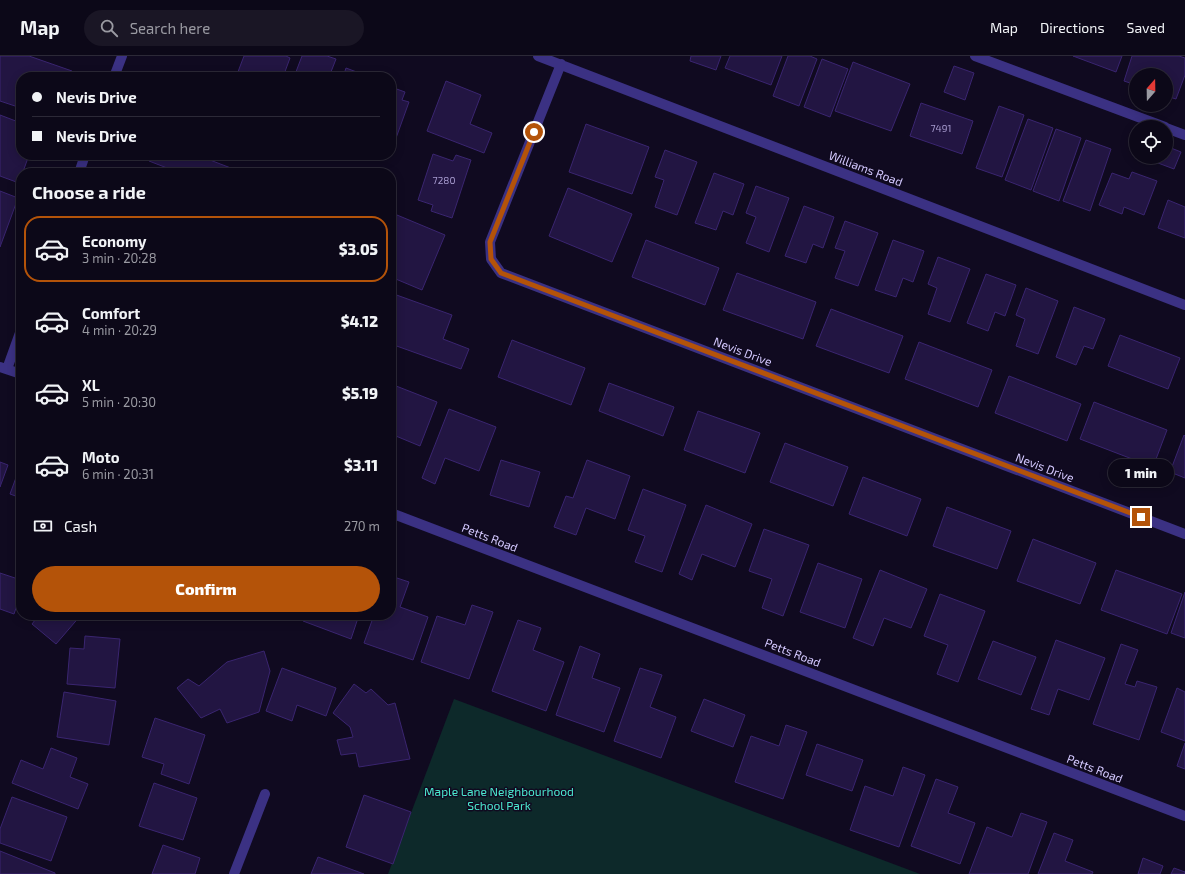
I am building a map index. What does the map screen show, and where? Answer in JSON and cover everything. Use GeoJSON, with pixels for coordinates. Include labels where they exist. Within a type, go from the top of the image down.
{"type":"FeatureCollection","features":[{"type":"Feature","properties":{"kind":"street"},"geometry":{"type":"LineString","coordinates":[[116,72],[122,56]]}},
{"type":"Feature","properties":{"kind":"street","name":"Williams Road"},"geometry":{"type":"LineString","coordinates":[[538,56],[1185,305]]}},
{"type":"Feature","properties":{"kind":"street"},"geometry":{"type":"LineString","coordinates":[[975,56],[1146,120]]}},
{"type":"Feature","properties":{"kind":"street","name":"Nevis Drive"},"geometry":{"type":"LineString","coordinates":[[561,64],[490,242],[491,259],[501,273],[1185,534]]}},
{"type":"Feature","properties":{"kind":"street"},"geometry":{"type":"LineString","coordinates":[[1173,130],[1185,135]]}},
{"type":"Feature","properties":{"kind":"street"},"geometry":{"type":"LineString","coordinates":[[16,341],[3,368],[16,372]]}},
{"type":"Feature","properties":{"kind":"street","name":"Petts Road"},"geometry":{"type":"LineString","coordinates":[[396,515],[1185,816]]}},
{"type":"Feature","properties":{"kind":"street"},"geometry":{"type":"LineString","coordinates":[[234,874],[265,794]]}},
{"type":"Feature","properties":{"kind":"green space","name":"Maple Lane Neighbourhood School Park"},"geometry":{"type":"Polygon","coordinates":[[[454,699],[920,874],[388,874],[454,699]]]}},
{"type":"Feature","properties":{"kind":"building"},"geometry":{"type":"Polygon","coordinates":[[[0,56],[29,56],[72,71],[16,72],[16,106],[0,101],[0,56]]]}},
{"type":"Feature","properties":{"kind":"building"},"geometry":{"type":"Polygon","coordinates":[[[244,56],[286,56],[290,58],[285,72],[238,72],[244,56]]]}},
{"type":"Feature","properties":{"kind":"building"},"geometry":{"type":"Polygon","coordinates":[[[302,56],[327,56],[336,59],[331,72],[296,72],[302,56]]]}},
{"type":"Feature","properties":{"kind":"building"},"geometry":{"type":"Polygon","coordinates":[[[691,56],[721,56],[716,70],[690,61],[691,56]]]}},
{"type":"Feature","properties":{"kind":"building"},"geometry":{"type":"Polygon","coordinates":[[[730,56],[782,56],[771,85],[725,68],[730,56]]]}},
{"type":"Feature","properties":{"kind":"building"},"geometry":{"type":"Polygon","coordinates":[[[788,56],[810,56],[817,59],[799,106],[773,96],[788,56]]]}},
{"type":"Feature","properties":{"kind":"building"},"geometry":{"type":"Polygon","coordinates":[[[1073,56],[1122,56],[1116,72],[1073,56]]]}},
{"type":"Feature","properties":{"kind":"building"},"geometry":{"type":"Polygon","coordinates":[[[1132,56],[1179,56],[1185,58],[1185,75],[1176,99],[1173,98],[1173,68],[1129,68],[1129,83],[1124,81],[1132,56]]]}},
{"type":"Feature","properties":{"kind":"building"},"geometry":{"type":"Polygon","coordinates":[[[822,59],[848,69],[830,117],[804,107],[822,59]]]}},
{"type":"Feature","properties":{"kind":"building"},"geometry":{"type":"Polygon","coordinates":[[[853,62],[910,84],[891,131],[835,111],[853,62]]]}},
{"type":"Feature","properties":{"kind":"building"},"geometry":{"type":"Polygon","coordinates":[[[954,66],[974,73],[965,100],[944,92],[954,66]]]}},
{"type":"Feature","properties":{"kind":"building"},"geometry":{"type":"Polygon","coordinates":[[[346,68],[357,72],[345,72],[346,68]]]}},
{"type":"Feature","properties":{"kind":"building"},"geometry":{"type":"Polygon","coordinates":[[[446,81],[481,95],[470,124],[492,133],[484,153],[427,131],[446,81]]]}},
{"type":"Feature","properties":{"kind":"building"},"geometry":{"type":"Polygon","coordinates":[[[396,89],[405,92],[402,100],[409,102],[396,138],[396,89]]]}},
{"type":"Feature","properties":{"kind":"building"},"geometry":{"type":"Polygon","coordinates":[[[921,103],[973,121],[962,154],[910,136],[921,103]]]}},
{"type":"Feature","properties":{"kind":"building"},"geometry":{"type":"Polygon","coordinates":[[[999,106],[1024,115],[1002,177],[976,168],[999,106]]]}},
{"type":"Feature","properties":{"kind":"building"},"geometry":{"type":"Polygon","coordinates":[[[0,115],[16,121],[16,160],[27,160],[24,168],[16,168],[16,182],[0,176],[0,115]]]}},
{"type":"Feature","properties":{"kind":"building"},"geometry":{"type":"Polygon","coordinates":[[[1028,119],[1053,128],[1031,190],[1005,180],[1028,119]]]}},
{"type":"Feature","properties":{"kind":"building"},"geometry":{"type":"Polygon","coordinates":[[[586,124],[649,147],[632,194],[569,172],[586,124]]]}},
{"type":"Feature","properties":{"kind":"building"},"geometry":{"type":"Polygon","coordinates":[[[1056,129],[1081,138],[1059,201],[1033,191],[1056,129]]]}},
{"type":"Feature","properties":{"kind":"building"},"geometry":{"type":"Polygon","coordinates":[[[1086,140],[1111,149],[1090,211],[1063,201],[1086,140]]]}},
{"type":"Feature","properties":{"kind":"building"},"geometry":{"type":"Polygon","coordinates":[[[1173,149],[1181,152],[1174,169],[1161,164],[1173,164],[1173,149]]]}},
{"type":"Feature","properties":{"kind":"building"},"geometry":{"type":"Polygon","coordinates":[[[665,150],[697,162],[677,215],[655,207],[664,180],[655,177],[665,150]]]}},
{"type":"Feature","properties":{"kind":"building"},"geometry":{"type":"Polygon","coordinates":[[[433,154],[453,161],[456,155],[471,160],[452,218],[431,211],[433,205],[418,200],[433,154]]]}},
{"type":"Feature","properties":{"kind":"building"},"geometry":{"type":"Polygon","coordinates":[[[210,160],[231,168],[167,168],[149,161],[210,160]]]}},
{"type":"Feature","properties":{"kind":"building"},"geometry":{"type":"Polygon","coordinates":[[[1132,172],[1157,181],[1144,215],[1124,207],[1122,214],[1099,205],[1112,173],[1129,179],[1132,172]]]}},
{"type":"Feature","properties":{"kind":"building"},"geometry":{"type":"Polygon","coordinates":[[[714,173],[744,184],[733,215],[723,211],[716,230],[695,223],[714,173]]]}},
{"type":"Feature","properties":{"kind":"building"},"geometry":{"type":"Polygon","coordinates":[[[756,186],[789,198],[769,252],[746,243],[756,217],[746,213],[756,186]]]}},
{"type":"Feature","properties":{"kind":"building"},"geometry":{"type":"Polygon","coordinates":[[[568,188],[632,214],[612,262],[549,236],[568,188]]]}},
{"type":"Feature","properties":{"kind":"building"},"geometry":{"type":"Polygon","coordinates":[[[0,191],[16,197],[16,203],[0,247],[0,191]]]}},
{"type":"Feature","properties":{"kind":"building"},"geometry":{"type":"Polygon","coordinates":[[[1168,200],[1185,207],[1185,238],[1158,228],[1168,200]]]}},
{"type":"Feature","properties":{"kind":"building"},"geometry":{"type":"Polygon","coordinates":[[[804,206],[834,217],[823,248],[813,244],[806,263],[785,256],[804,206]]]}},
{"type":"Feature","properties":{"kind":"building"},"geometry":{"type":"Polygon","coordinates":[[[397,215],[445,235],[422,290],[396,279],[397,215]]]}},
{"type":"Feature","properties":{"kind":"building"},"geometry":{"type":"Polygon","coordinates":[[[845,221],[878,233],[858,286],[835,278],[845,251],[835,248],[845,221]]]}},
{"type":"Feature","properties":{"kind":"building"},"geometry":{"type":"Polygon","coordinates":[[[646,240],[719,268],[705,305],[632,277],[646,240]]]}},
{"type":"Feature","properties":{"kind":"building"},"geometry":{"type":"Polygon","coordinates":[[[893,240],[924,251],[913,282],[903,278],[896,297],[875,290],[893,240]]]}},
{"type":"Feature","properties":{"kind":"building"},"geometry":{"type":"Polygon","coordinates":[[[938,257],[970,269],[950,322],[928,314],[937,288],[928,284],[938,257]]]}},
{"type":"Feature","properties":{"kind":"building"},"geometry":{"type":"Polygon","coordinates":[[[737,273],[816,302],[803,339],[723,310],[737,273]]]}},
{"type":"Feature","properties":{"kind":"building"},"geometry":{"type":"Polygon","coordinates":[[[986,274],[1016,285],[1005,316],[995,312],[988,331],[967,323],[986,274]]]}},
{"type":"Feature","properties":{"kind":"building"},"geometry":{"type":"Polygon","coordinates":[[[1026,288],[1058,301],[1038,354],[1016,346],[1025,319],[1016,315],[1026,288]]]}},
{"type":"Feature","properties":{"kind":"building"},"geometry":{"type":"Polygon","coordinates":[[[396,295],[452,315],[443,339],[469,349],[461,369],[396,346],[396,295]]]}},
{"type":"Feature","properties":{"kind":"building"},"geometry":{"type":"Polygon","coordinates":[[[1074,307],[1105,319],[1093,349],[1084,346],[1076,365],[1056,357],[1074,307]]]}},
{"type":"Feature","properties":{"kind":"building"},"geometry":{"type":"Polygon","coordinates":[[[831,309],[903,336],[889,373],[816,346],[831,309]]]}},
{"type":"Feature","properties":{"kind":"building"},"geometry":{"type":"Polygon","coordinates":[[[1120,335],[1180,358],[1168,389],[1108,366],[1120,335]]]}},
{"type":"Feature","properties":{"kind":"building"},"geometry":{"type":"Polygon","coordinates":[[[512,340],[585,368],[571,405],[498,377],[512,340]]]}},
{"type":"Feature","properties":{"kind":"building"},"geometry":{"type":"Polygon","coordinates":[[[919,342],[992,370],[978,407],[905,379],[919,342]]]}},
{"type":"Feature","properties":{"kind":"building"},"geometry":{"type":"Polygon","coordinates":[[[1009,376],[1081,404],[1067,441],[995,413],[1009,376]]]}},
{"type":"Feature","properties":{"kind":"building"},"geometry":{"type":"Polygon","coordinates":[[[609,383],[674,407],[663,436],[599,411],[609,383]]]}},
{"type":"Feature","properties":{"kind":"building"},"geometry":{"type":"Polygon","coordinates":[[[396,386],[437,402],[420,446],[396,436],[396,386]]]}},
{"type":"Feature","properties":{"kind":"building"},"geometry":{"type":"Polygon","coordinates":[[[1094,402],[1167,430],[1153,467],[1080,439],[1094,402]]]}},
{"type":"Feature","properties":{"kind":"building"},"geometry":{"type":"Polygon","coordinates":[[[449,409],[496,427],[479,471],[445,458],[435,484],[422,478],[449,409]]]}},
{"type":"Feature","properties":{"kind":"building"},"geometry":{"type":"Polygon","coordinates":[[[698,411],[760,433],[745,473],[684,450],[698,411]]]}},
{"type":"Feature","properties":{"kind":"building"},"geometry":{"type":"Polygon","coordinates":[[[1184,435],[1185,436],[1185,478],[1170,472],[1184,435]]]}},
{"type":"Feature","properties":{"kind":"building"},"geometry":{"type":"Polygon","coordinates":[[[785,443],[848,467],[833,506],[770,482],[785,443]]]}},
{"type":"Feature","properties":{"kind":"building"},"geometry":{"type":"Polygon","coordinates":[[[501,460],[540,472],[529,507],[490,495],[501,460]]]}},
{"type":"Feature","properties":{"kind":"building"},"geometry":{"type":"Polygon","coordinates":[[[587,460],[630,476],[615,519],[586,508],[576,535],[554,527],[566,496],[573,498],[587,460]]]}},
{"type":"Feature","properties":{"kind":"building"},"geometry":{"type":"Polygon","coordinates":[[[0,462],[8,465],[0,487],[0,462]]]}},
{"type":"Feature","properties":{"kind":"building"},"geometry":{"type":"Polygon","coordinates":[[[863,477],[921,499],[907,536],[849,514],[863,477]]]}},
{"type":"Feature","properties":{"kind":"building"},"geometry":{"type":"Polygon","coordinates":[[[16,478],[16,496],[10,494],[16,478]]]}},
{"type":"Feature","properties":{"kind":"building"},"geometry":{"type":"Polygon","coordinates":[[[643,489],[686,505],[662,572],[635,562],[645,536],[628,530],[643,489]]]}},
{"type":"Feature","properties":{"kind":"building"},"geometry":{"type":"Polygon","coordinates":[[[706,505],[752,524],[735,567],[702,554],[692,580],[679,574],[706,505]]]}},
{"type":"Feature","properties":{"kind":"building"},"geometry":{"type":"Polygon","coordinates":[[[947,507],[1011,531],[997,569],[933,546],[947,507]]]}},
{"type":"Feature","properties":{"kind":"building"},"geometry":{"type":"Polygon","coordinates":[[[764,529],[809,545],[783,616],[762,608],[772,579],[749,571],[764,529]]]}},
{"type":"Feature","properties":{"kind":"building"},"geometry":{"type":"Polygon","coordinates":[[[1033,539],[1096,563],[1080,604],[1017,581],[1033,539]]]}},
{"type":"Feature","properties":{"kind":"building"},"geometry":{"type":"Polygon","coordinates":[[[818,563],[862,579],[845,628],[800,612],[818,563]]]}},
{"type":"Feature","properties":{"kind":"building"},"geometry":{"type":"Polygon","coordinates":[[[880,570],[927,589],[911,628],[884,618],[873,646],[853,638],[880,570]]]}},
{"type":"Feature","properties":{"kind":"building"},"geometry":{"type":"Polygon","coordinates":[[[1116,570],[1182,594],[1167,634],[1101,610],[1116,570]]]}},
{"type":"Feature","properties":{"kind":"building"},"geometry":{"type":"Polygon","coordinates":[[[0,573],[16,578],[16,608],[14,614],[0,609],[0,573]]]}},
{"type":"Feature","properties":{"kind":"building"},"geometry":{"type":"Polygon","coordinates":[[[396,578],[409,582],[400,607],[428,617],[413,660],[364,643],[372,620],[396,620],[396,578]]]}},
{"type":"Feature","properties":{"kind":"building"},"geometry":{"type":"Polygon","coordinates":[[[1185,592],[1185,638],[1171,633],[1185,592]]]}},
{"type":"Feature","properties":{"kind":"building"},"geometry":{"type":"Polygon","coordinates":[[[940,594],[985,611],[958,682],[937,674],[948,645],[924,636],[940,594]]]}},
{"type":"Feature","properties":{"kind":"building"},"geometry":{"type":"Polygon","coordinates":[[[472,605],[493,612],[469,679],[421,662],[437,616],[465,625],[472,605]]]}},
{"type":"Feature","properties":{"kind":"building"},"geometry":{"type":"Polygon","coordinates":[[[35,620],[77,620],[56,644],[32,624],[35,620]]]}},
{"type":"Feature","properties":{"kind":"building"},"geometry":{"type":"Polygon","coordinates":[[[303,620],[357,620],[351,639],[303,620]]]}},
{"type":"Feature","properties":{"kind":"building"},"geometry":{"type":"Polygon","coordinates":[[[518,620],[541,628],[533,650],[564,662],[546,711],[492,691],[518,620]]]}},
{"type":"Feature","properties":{"kind":"building"},"geometry":{"type":"Polygon","coordinates":[[[85,636],[120,639],[115,688],[67,684],[70,648],[84,649],[85,636]]]}},
{"type":"Feature","properties":{"kind":"building"},"geometry":{"type":"Polygon","coordinates":[[[1056,640],[1105,658],[1089,700],[1058,689],[1049,715],[1031,709],[1056,640]]]}},
{"type":"Feature","properties":{"kind":"building"},"geometry":{"type":"Polygon","coordinates":[[[993,641],[1036,657],[1021,695],[978,679],[993,641]]]}},
{"type":"Feature","properties":{"kind":"building"},"geometry":{"type":"Polygon","coordinates":[[[1121,644],[1138,650],[1125,684],[1135,687],[1137,681],[1157,687],[1139,740],[1093,724],[1121,644]]]}},
{"type":"Feature","properties":{"kind":"building"},"geometry":{"type":"Polygon","coordinates":[[[580,646],[600,654],[592,678],[620,688],[604,732],[556,715],[580,646]]]}},
{"type":"Feature","properties":{"kind":"building"},"geometry":{"type":"Polygon","coordinates":[[[264,651],[270,671],[259,712],[227,723],[220,709],[201,718],[177,688],[188,679],[199,686],[227,662],[264,651]]]}},
{"type":"Feature","properties":{"kind":"building"},"geometry":{"type":"Polygon","coordinates":[[[282,668],[336,688],[326,716],[297,705],[292,721],[266,711],[282,668]]]}},
{"type":"Feature","properties":{"kind":"building"},"geometry":{"type":"Polygon","coordinates":[[[640,668],[662,675],[650,707],[676,717],[661,758],[614,741],[640,668]]]}},
{"type":"Feature","properties":{"kind":"building"},"geometry":{"type":"Polygon","coordinates":[[[354,684],[366,693],[371,689],[388,705],[395,703],[410,759],[359,767],[356,753],[341,755],[337,740],[353,737],[350,727],[333,713],[354,684]]]}},
{"type":"Feature","properties":{"kind":"building"},"geometry":{"type":"Polygon","coordinates":[[[1177,688],[1185,692],[1185,741],[1161,732],[1177,688]]]}},
{"type":"Feature","properties":{"kind":"building"},"geometry":{"type":"Polygon","coordinates":[[[64,692],[116,701],[109,745],[57,737],[64,692]]]}},
{"type":"Feature","properties":{"kind":"building"},"geometry":{"type":"Polygon","coordinates":[[[704,699],[745,715],[733,747],[691,731],[704,699]]]}},
{"type":"Feature","properties":{"kind":"building"},"geometry":{"type":"Polygon","coordinates":[[[155,718],[205,735],[189,784],[161,774],[164,764],[142,757],[155,718]]]}},
{"type":"Feature","properties":{"kind":"building"},"geometry":{"type":"Polygon","coordinates":[[[786,725],[807,732],[783,799],[735,782],[751,736],[779,746],[786,725]]]}},
{"type":"Feature","properties":{"kind":"building"},"geometry":{"type":"Polygon","coordinates":[[[1185,743],[1185,769],[1177,766],[1185,743]]]}},
{"type":"Feature","properties":{"kind":"building"},"geometry":{"type":"Polygon","coordinates":[[[817,744],[863,760],[852,791],[806,775],[817,744]]]}},
{"type":"Feature","properties":{"kind":"building"},"geometry":{"type":"Polygon","coordinates":[[[51,748],[77,758],[70,777],[88,784],[78,809],[12,783],[21,760],[43,769],[51,748]]]}},
{"type":"Feature","properties":{"kind":"building"},"geometry":{"type":"Polygon","coordinates":[[[903,767],[925,775],[899,847],[850,830],[865,786],[893,796],[903,767]]]}},
{"type":"Feature","properties":{"kind":"building"},"geometry":{"type":"Polygon","coordinates":[[[936,779],[958,787],[948,813],[975,823],[960,864],[911,846],[936,779]]]}},
{"type":"Feature","properties":{"kind":"building"},"geometry":{"type":"Polygon","coordinates":[[[154,783],[197,798],[183,840],[139,826],[154,783]]]}},
{"type":"Feature","properties":{"kind":"building"},"geometry":{"type":"Polygon","coordinates":[[[364,795],[411,812],[393,864],[346,847],[364,795]]]}},
{"type":"Feature","properties":{"kind":"building"},"geometry":{"type":"Polygon","coordinates":[[[12,797],[67,817],[51,861],[0,843],[0,829],[12,797]]]}},
{"type":"Feature","properties":{"kind":"building"},"geometry":{"type":"Polygon","coordinates":[[[1021,813],[1047,822],[1028,874],[969,874],[987,827],[1012,837],[1021,813]]]}},
{"type":"Feature","properties":{"kind":"building"},"geometry":{"type":"Polygon","coordinates":[[[1054,833],[1073,840],[1065,861],[1093,872],[1092,874],[1038,874],[1054,833]]]}},
{"type":"Feature","properties":{"kind":"building"},"geometry":{"type":"Polygon","coordinates":[[[163,845],[200,858],[195,874],[152,874],[163,845]]]}},
{"type":"Feature","properties":{"kind":"building"},"geometry":{"type":"Polygon","coordinates":[[[0,851],[55,873],[55,874],[0,874],[0,851]]]}},
{"type":"Feature","properties":{"kind":"building"},"geometry":{"type":"Polygon","coordinates":[[[318,857],[364,874],[311,874],[318,857]]]}},
{"type":"Feature","properties":{"kind":"building"},"geometry":{"type":"Polygon","coordinates":[[[1143,858],[1163,866],[1160,874],[1138,874],[1143,858]]]}},
{"type":"Feature","properties":{"kind":"building"},"geometry":{"type":"Polygon","coordinates":[[[1174,868],[1185,872],[1185,874],[1171,874],[1174,868]]]}},
{"type":"Feature","properties":{"kind":"route"},"geometry":{"type":"LineString","coordinates":[[534,132],[490,242],[491,259],[501,273],[1141,517]]}}]}
